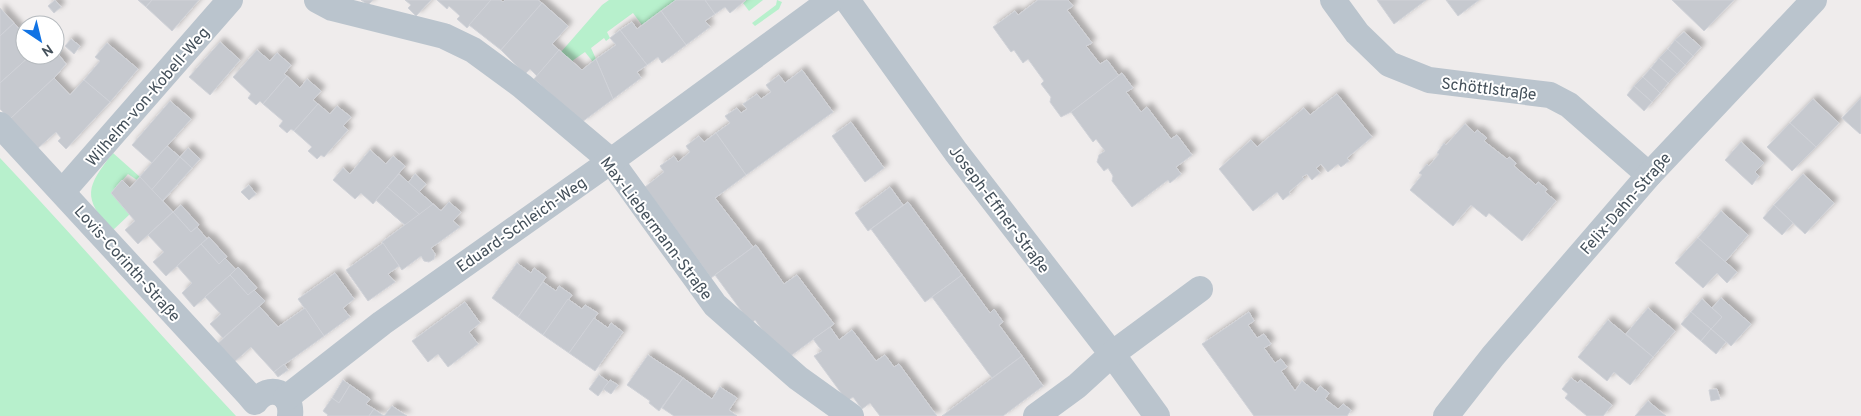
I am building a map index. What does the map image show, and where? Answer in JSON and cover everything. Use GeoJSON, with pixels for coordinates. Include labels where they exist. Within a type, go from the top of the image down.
{"type":"FeatureCollection","features":[{"type":"Feature","properties":{"kind":"street","name":"Wilhelm-von-Kobell-Weg"},"geometry":{"type":"LineString","coordinates":[[63,191],[230,0]]}},
{"type":"Feature","properties":{"kind":"street","name":"Max-Liebermann-Straße"},"geometry":{"type":"LineString","coordinates":[[317,0],[332,8],[444,36],[473,50],[522,86],[611,161],[716,305],[798,378],[851,416]]}},
{"type":"Feature","properties":{"kind":"street","name":"Eduard-Schleich-Weg"},"geometry":{"type":"LineString","coordinates":[[288,407],[395,313],[611,161],[831,0]]}},
{"type":"Feature","properties":{"kind":"street","name":"Joseph-Effner-Straße"},"geometry":{"type":"LineString","coordinates":[[848,0],[956,152],[1112,354],[1157,416]]}},
{"type":"Feature","properties":{"kind":"street","name":"Schöttlstraße"},"geometry":{"type":"LineString","coordinates":[[1333,0],[1357,33],[1389,64],[1429,80],[1550,95],[1569,105],[1648,175]]}},
{"type":"Feature","properties":{"kind":"street","name":"Felix-Dahn-Straße"},"geometry":{"type":"LineString","coordinates":[[1446,416],[1493,356],[1648,175],[1814,0]]}},
{"type":"Feature","properties":{"kind":"street","name":"Lovis-Corinth-Straße"},"geometry":{"type":"LineString","coordinates":[[0,125],[63,191],[254,409],[264,393],[270,392],[282,394],[288,407]]}},
{"type":"Feature","properties":{"kind":"street"},"geometry":{"type":"LineString","coordinates":[[1036,416],[1077,386],[1112,354],[1200,289]]}},
{"type":"Feature","properties":{"kind":"green space"},"geometry":{"type":"Polygon","coordinates":[[[609,0],[676,0],[642,25],[633,13],[607,32],[610,38],[606,41],[604,38],[591,48],[596,59],[593,62],[585,52],[572,61],[561,52],[602,5],[609,0]]]}},
{"type":"Feature","properties":{"kind":"green space"},"geometry":{"type":"Polygon","coordinates":[[[746,0],[763,0],[749,11],[743,3],[746,0]]]}},
{"type":"Feature","properties":{"kind":"green space"},"geometry":{"type":"Polygon","coordinates":[[[777,0],[782,2],[779,9],[755,26],[752,23],[776,5],[777,0]]]}},
{"type":"Feature","properties":{"kind":"green space"},"geometry":{"type":"Polygon","coordinates":[[[113,153],[140,177],[137,180],[128,174],[111,193],[130,214],[112,231],[96,209],[91,192],[97,175],[113,153]]]}},
{"type":"Feature","properties":{"kind":"green space"},"geometry":{"type":"Polygon","coordinates":[[[0,158],[177,352],[236,416],[0,416],[0,158]]]}},
{"type":"Feature","properties":{"kind":"building"},"geometry":{"type":"Polygon","coordinates":[[[55,0],[61,7],[54,13],[48,6],[55,0]]]}},
{"type":"Feature","properties":{"kind":"building"},"geometry":{"type":"Polygon","coordinates":[[[138,0],[152,0],[146,7],[138,0]]]}},
{"type":"Feature","properties":{"kind":"building"},"geometry":{"type":"Polygon","coordinates":[[[152,0],[199,0],[172,31],[146,7],[152,0]]]}},
{"type":"Feature","properties":{"kind":"building"},"geometry":{"type":"Polygon","coordinates":[[[361,0],[373,0],[368,5],[361,0]]]}},
{"type":"Feature","properties":{"kind":"building"},"geometry":{"type":"Polygon","coordinates":[[[405,0],[431,0],[416,16],[408,8],[411,5],[405,0]]]}},
{"type":"Feature","properties":{"kind":"building"},"geometry":{"type":"Polygon","coordinates":[[[437,0],[491,0],[467,28],[457,19],[460,16],[449,6],[447,9],[437,0]]]}},
{"type":"Feature","properties":{"kind":"building"},"geometry":{"type":"Polygon","coordinates":[[[491,0],[503,2],[505,0],[538,0],[542,3],[501,50],[469,25],[491,0]]]}},
{"type":"Feature","properties":{"kind":"building"},"geometry":{"type":"Polygon","coordinates":[[[676,0],[705,0],[715,14],[705,21],[710,27],[686,45],[661,11],[676,0]]]}},
{"type":"Feature","properties":{"kind":"building"},"geometry":{"type":"Polygon","coordinates":[[[705,0],[746,0],[730,13],[725,7],[715,14],[705,0]]]}},
{"type":"Feature","properties":{"kind":"building"},"geometry":{"type":"Polygon","coordinates":[[[1038,0],[1068,0],[1073,6],[1067,10],[1092,43],[1086,46],[1100,64],[1107,60],[1119,76],[1071,112],[1061,117],[1050,102],[1051,97],[1041,84],[1044,81],[1028,59],[1023,63],[1014,50],[1011,52],[993,27],[1015,11],[1018,15],[1038,0]]]}},
{"type":"Feature","properties":{"kind":"building"},"geometry":{"type":"Polygon","coordinates":[[[1377,0],[1426,0],[1394,24],[1377,0]]]}},
{"type":"Feature","properties":{"kind":"building"},"geometry":{"type":"Polygon","coordinates":[[[1446,0],[1479,0],[1458,16],[1446,0]]]}},
{"type":"Feature","properties":{"kind":"building"},"geometry":{"type":"Polygon","coordinates":[[[1672,0],[1734,0],[1704,31],[1672,0]]]}},
{"type":"Feature","properties":{"kind":"building"},"geometry":{"type":"Polygon","coordinates":[[[542,3],[568,26],[552,44],[559,50],[537,76],[530,69],[525,74],[501,50],[542,3]]]}},
{"type":"Feature","properties":{"kind":"building"},"geometry":{"type":"Polygon","coordinates":[[[0,8],[14,23],[0,36],[0,8]]]}},
{"type":"Feature","properties":{"kind":"building"},"geometry":{"type":"Polygon","coordinates":[[[661,11],[686,45],[662,63],[658,57],[647,65],[620,30],[632,22],[637,29],[661,11]]]}},
{"type":"Feature","properties":{"kind":"building"},"geometry":{"type":"Polygon","coordinates":[[[14,23],[15,65],[20,65],[0,83],[0,36],[14,23]]]}},
{"type":"Feature","properties":{"kind":"building"},"geometry":{"type":"Polygon","coordinates":[[[620,30],[647,65],[637,72],[641,78],[613,99],[596,59],[616,45],[610,38],[620,30]]]}},
{"type":"Feature","properties":{"kind":"building"},"geometry":{"type":"Polygon","coordinates":[[[1684,32],[1701,47],[1693,56],[1675,40],[1684,32]]]}},
{"type":"Feature","properties":{"kind":"building"},"geometry":{"type":"Polygon","coordinates":[[[71,39],[80,46],[74,54],[65,46],[71,39]]]}},
{"type":"Feature","properties":{"kind":"building"},"geometry":{"type":"Polygon","coordinates":[[[1675,40],[1693,56],[1685,65],[1668,49],[1675,40]]]}},
{"type":"Feature","properties":{"kind":"building"},"geometry":{"type":"Polygon","coordinates":[[[220,42],[240,60],[210,95],[189,77],[220,42]]]}},
{"type":"Feature","properties":{"kind":"building"},"geometry":{"type":"Polygon","coordinates":[[[107,43],[138,69],[110,102],[84,80],[100,61],[95,57],[107,43]]]}},
{"type":"Feature","properties":{"kind":"building"},"geometry":{"type":"Polygon","coordinates":[[[1668,49],[1685,65],[1677,74],[1659,58],[1668,49]]]}},
{"type":"Feature","properties":{"kind":"building"},"geometry":{"type":"Polygon","coordinates":[[[257,50],[270,61],[277,53],[291,65],[284,74],[287,76],[263,104],[260,101],[256,105],[248,98],[251,94],[233,77],[257,50]]]}},
{"type":"Feature","properties":{"kind":"building"},"geometry":{"type":"Polygon","coordinates":[[[559,50],[582,70],[596,59],[613,99],[582,122],[534,79],[559,50]]]}},
{"type":"Feature","properties":{"kind":"building"},"geometry":{"type":"Polygon","coordinates":[[[1659,58],[1677,74],[1668,83],[1651,68],[1659,58]]]}},
{"type":"Feature","properties":{"kind":"building"},"geometry":{"type":"Polygon","coordinates":[[[66,64],[54,78],[10,119],[0,109],[0,83],[20,65],[66,64]]]}},
{"type":"Feature","properties":{"kind":"building"},"geometry":{"type":"Polygon","coordinates":[[[1651,68],[1668,83],[1660,93],[1643,77],[1651,68]]]}},
{"type":"Feature","properties":{"kind":"building"},"geometry":{"type":"Polygon","coordinates":[[[802,70],[833,112],[746,175],[716,133],[730,123],[725,116],[737,108],[741,113],[747,109],[743,104],[757,94],[761,99],[771,92],[766,85],[779,75],[785,83],[802,70]]]}},
{"type":"Feature","properties":{"kind":"building"},"geometry":{"type":"Polygon","coordinates":[[[1122,73],[1133,88],[1126,92],[1141,112],[1147,107],[1171,139],[1177,135],[1192,155],[1176,167],[1181,174],[1170,183],[1168,180],[1132,207],[1112,181],[1113,176],[1108,168],[1104,171],[1097,162],[1099,155],[1105,151],[1096,139],[1093,142],[1071,112],[1122,73]]]}},
{"type":"Feature","properties":{"kind":"building"},"geometry":{"type":"Polygon","coordinates":[[[287,76],[300,88],[307,79],[321,91],[313,100],[318,104],[294,131],[291,129],[287,133],[279,126],[283,121],[263,104],[287,76]]]}},
{"type":"Feature","properties":{"kind":"building"},"geometry":{"type":"Polygon","coordinates":[[[1643,77],[1660,93],[1652,102],[1634,86],[1643,77]]]}},
{"type":"Feature","properties":{"kind":"building"},"geometry":{"type":"Polygon","coordinates":[[[54,78],[70,95],[84,80],[110,102],[66,149],[58,141],[61,138],[56,132],[37,149],[10,119],[54,78]]]}},
{"type":"Feature","properties":{"kind":"building"},"geometry":{"type":"Polygon","coordinates":[[[1634,86],[1652,102],[1644,111],[1627,95],[1634,86]]]}},
{"type":"Feature","properties":{"kind":"building"},"geometry":{"type":"Polygon","coordinates":[[[1337,94],[1372,137],[1347,158],[1349,161],[1341,167],[1338,164],[1328,172],[1321,164],[1316,168],[1320,173],[1312,180],[1307,174],[1302,177],[1304,179],[1283,200],[1277,192],[1253,211],[1219,169],[1251,140],[1257,147],[1304,108],[1310,115],[1337,94]]]}},
{"type":"Feature","properties":{"kind":"building"},"geometry":{"type":"Polygon","coordinates":[[[1861,98],[1861,133],[1860,134],[1842,118],[1861,98]]]}},
{"type":"Feature","properties":{"kind":"building"},"geometry":{"type":"Polygon","coordinates":[[[1813,99],[1839,123],[1816,147],[1790,123],[1813,99]]]}},
{"type":"Feature","properties":{"kind":"building"},"geometry":{"type":"Polygon","coordinates":[[[170,101],[191,119],[152,163],[132,145],[170,101]]]}},
{"type":"Feature","properties":{"kind":"building"},"geometry":{"type":"Polygon","coordinates":[[[318,104],[330,114],[337,106],[351,117],[343,126],[348,130],[324,157],[321,155],[317,159],[308,151],[312,147],[294,131],[318,104]]]}},
{"type":"Feature","properties":{"kind":"building"},"geometry":{"type":"Polygon","coordinates":[[[851,122],[884,168],[865,182],[832,136],[851,122]]]}},
{"type":"Feature","properties":{"kind":"building"},"geometry":{"type":"Polygon","coordinates":[[[1790,123],[1816,147],[1792,171],[1767,147],[1790,123]]]}},
{"type":"Feature","properties":{"kind":"building"},"geometry":{"type":"Polygon","coordinates":[[[1465,124],[1475,133],[1477,130],[1487,138],[1484,141],[1507,159],[1509,157],[1516,163],[1514,166],[1536,185],[1538,182],[1547,189],[1545,192],[1556,201],[1522,241],[1489,213],[1486,217],[1471,205],[1453,226],[1410,190],[1422,175],[1419,173],[1427,164],[1429,166],[1439,154],[1437,153],[1444,143],[1446,145],[1465,124]]]}},
{"type":"Feature","properties":{"kind":"building"},"geometry":{"type":"Polygon","coordinates":[[[716,133],[746,175],[715,198],[753,247],[711,278],[645,187],[664,172],[660,166],[674,156],[678,162],[690,152],[686,146],[699,136],[704,142],[716,133]]]}},
{"type":"Feature","properties":{"kind":"building"},"geometry":{"type":"Polygon","coordinates":[[[1741,142],[1764,163],[1755,172],[1759,176],[1752,185],[1725,160],[1741,142]]]}},
{"type":"Feature","properties":{"kind":"building"},"geometry":{"type":"Polygon","coordinates":[[[167,146],[192,168],[163,201],[140,177],[167,146]]]}},
{"type":"Feature","properties":{"kind":"building"},"geometry":{"type":"Polygon","coordinates":[[[167,146],[180,157],[142,201],[130,188],[167,146]]]}},
{"type":"Feature","properties":{"kind":"building"},"geometry":{"type":"Polygon","coordinates":[[[188,148],[200,159],[192,168],[180,157],[188,148]]]}},
{"type":"Feature","properties":{"kind":"building"},"geometry":{"type":"Polygon","coordinates":[[[370,150],[386,164],[393,156],[405,166],[373,204],[361,193],[355,199],[333,180],[343,168],[350,174],[370,150]]]}},
{"type":"Feature","properties":{"kind":"building"},"geometry":{"type":"Polygon","coordinates":[[[180,157],[192,168],[152,212],[142,201],[180,157]]]}},
{"type":"Feature","properties":{"kind":"building"},"geometry":{"type":"Polygon","coordinates":[[[399,174],[408,183],[415,174],[426,184],[419,192],[433,204],[405,225],[376,200],[399,174]]]}},
{"type":"Feature","properties":{"kind":"building"},"geometry":{"type":"Polygon","coordinates":[[[399,174],[447,216],[433,226],[387,187],[399,174]]]}},
{"type":"Feature","properties":{"kind":"building"},"geometry":{"type":"Polygon","coordinates":[[[1803,174],[1834,203],[1805,234],[1774,205],[1803,174]]]}},
{"type":"Feature","properties":{"kind":"building"},"geometry":{"type":"Polygon","coordinates":[[[140,177],[173,212],[138,244],[125,230],[135,221],[111,193],[122,180],[130,188],[140,177]]]}},
{"type":"Feature","properties":{"kind":"building"},"geometry":{"type":"Polygon","coordinates":[[[249,185],[256,194],[249,200],[241,192],[249,185]]]}},
{"type":"Feature","properties":{"kind":"building"},"geometry":{"type":"Polygon","coordinates":[[[387,187],[433,226],[419,236],[405,225],[376,200],[387,187]]]}},
{"type":"Feature","properties":{"kind":"building"},"geometry":{"type":"Polygon","coordinates":[[[890,187],[903,205],[868,231],[855,213],[890,187]]]}},
{"type":"Feature","properties":{"kind":"building"},"geometry":{"type":"Polygon","coordinates":[[[449,202],[461,212],[453,221],[460,227],[431,248],[435,254],[434,259],[429,262],[424,261],[421,256],[402,270],[382,242],[433,204],[441,211],[449,202]]]}},
{"type":"Feature","properties":{"kind":"building"},"geometry":{"type":"Polygon","coordinates":[[[908,202],[962,275],[925,302],[871,229],[908,202]]]}},
{"type":"Feature","properties":{"kind":"building"},"geometry":{"type":"Polygon","coordinates":[[[181,205],[199,225],[191,232],[173,212],[181,205]]]}},
{"type":"Feature","properties":{"kind":"building"},"geometry":{"type":"Polygon","coordinates":[[[1774,205],[1793,223],[1782,235],[1763,218],[1774,205]]]}},
{"type":"Feature","properties":{"kind":"building"},"geometry":{"type":"Polygon","coordinates":[[[1721,211],[1748,235],[1725,262],[1698,238],[1721,211]]]}},
{"type":"Feature","properties":{"kind":"building"},"geometry":{"type":"Polygon","coordinates":[[[173,212],[191,232],[197,227],[207,239],[166,276],[153,262],[164,252],[148,235],[173,212]]]}},
{"type":"Feature","properties":{"kind":"building"},"geometry":{"type":"Polygon","coordinates":[[[209,237],[227,257],[219,264],[201,244],[209,237]]]}},
{"type":"Feature","properties":{"kind":"building"},"geometry":{"type":"Polygon","coordinates":[[[1698,238],[1737,272],[1727,283],[1717,273],[1703,288],[1675,263],[1698,238]]]}},
{"type":"Feature","properties":{"kind":"building"},"geometry":{"type":"Polygon","coordinates":[[[383,243],[399,266],[388,274],[395,282],[368,301],[346,270],[383,243]]]}},
{"type":"Feature","properties":{"kind":"building"},"geometry":{"type":"Polygon","coordinates":[[[201,244],[219,264],[225,258],[236,270],[194,307],[182,293],[192,283],[177,266],[201,244]]]}},
{"type":"Feature","properties":{"kind":"building"},"geometry":{"type":"Polygon","coordinates":[[[756,245],[784,284],[797,275],[834,324],[785,360],[755,320],[751,324],[715,275],[756,245]]]}},
{"type":"Feature","properties":{"kind":"building"},"geometry":{"type":"Polygon","coordinates":[[[517,263],[531,273],[534,268],[546,277],[518,317],[492,298],[517,263]]]}},
{"type":"Feature","properties":{"kind":"building"},"geometry":{"type":"Polygon","coordinates":[[[238,267],[257,288],[248,295],[230,275],[238,267]]]}},
{"type":"Feature","properties":{"kind":"building"},"geometry":{"type":"Polygon","coordinates":[[[335,273],[354,299],[343,308],[350,317],[324,336],[298,299],[335,273]]]}},
{"type":"Feature","properties":{"kind":"building"},"geometry":{"type":"Polygon","coordinates":[[[230,275],[248,295],[254,290],[265,301],[223,338],[210,324],[221,314],[205,297],[230,275]]]}},
{"type":"Feature","properties":{"kind":"building"},"geometry":{"type":"Polygon","coordinates":[[[962,275],[990,313],[994,309],[1003,322],[999,325],[1022,356],[992,378],[932,297],[962,275]]]}},
{"type":"Feature","properties":{"kind":"building"},"geometry":{"type":"Polygon","coordinates":[[[543,282],[556,291],[559,286],[572,295],[543,335],[518,317],[543,282]]]}},
{"type":"Feature","properties":{"kind":"building"},"geometry":{"type":"Polygon","coordinates":[[[1721,298],[1751,324],[1731,346],[1711,329],[1722,317],[1712,308],[1721,298]]]}},
{"type":"Feature","properties":{"kind":"building"},"geometry":{"type":"Polygon","coordinates":[[[568,299],[582,309],[585,305],[598,313],[569,353],[543,335],[568,299]]]}},
{"type":"Feature","properties":{"kind":"building"},"geometry":{"type":"Polygon","coordinates":[[[1702,299],[1722,317],[1711,329],[1691,312],[1702,299]]]}},
{"type":"Feature","properties":{"kind":"building"},"geometry":{"type":"Polygon","coordinates":[[[465,302],[480,323],[469,332],[478,344],[448,367],[438,354],[428,362],[412,341],[465,302]]]}},
{"type":"Feature","properties":{"kind":"building"},"geometry":{"type":"Polygon","coordinates":[[[259,306],[278,327],[305,308],[324,336],[274,372],[251,347],[232,364],[215,346],[259,306]]]}},
{"type":"Feature","properties":{"kind":"building"},"geometry":{"type":"Polygon","coordinates":[[[1648,308],[1675,331],[1653,357],[1626,334],[1648,308]]]}},
{"type":"Feature","properties":{"kind":"building"},"geometry":{"type":"Polygon","coordinates":[[[1249,312],[1254,321],[1248,325],[1257,338],[1264,334],[1271,344],[1264,348],[1275,363],[1281,359],[1287,367],[1281,371],[1295,391],[1302,381],[1316,392],[1320,386],[1329,393],[1325,399],[1338,409],[1343,404],[1351,410],[1347,416],[1254,416],[1202,344],[1249,312]]]}},
{"type":"Feature","properties":{"kind":"building"},"geometry":{"type":"Polygon","coordinates":[[[1691,312],[1711,329],[1701,341],[1681,324],[1691,312]]]}},
{"type":"Feature","properties":{"kind":"building"},"geometry":{"type":"Polygon","coordinates":[[[594,318],[608,328],[611,323],[623,332],[595,371],[569,353],[594,318]]]}},
{"type":"Feature","properties":{"kind":"building"},"geometry":{"type":"Polygon","coordinates":[[[1608,320],[1653,357],[1630,385],[1614,372],[1607,381],[1578,357],[1608,320]]]}},
{"type":"Feature","properties":{"kind":"building"},"geometry":{"type":"Polygon","coordinates":[[[830,327],[839,340],[852,330],[876,361],[885,355],[894,367],[899,364],[937,416],[880,416],[870,403],[862,409],[853,397],[847,401],[814,356],[822,351],[813,339],[830,327]]]}},
{"type":"Feature","properties":{"kind":"building"},"geometry":{"type":"Polygon","coordinates":[[[1711,329],[1726,342],[1716,354],[1701,341],[1711,329]]]}},
{"type":"Feature","properties":{"kind":"building"},"geometry":{"type":"Polygon","coordinates":[[[648,355],[683,378],[659,411],[649,403],[650,401],[627,385],[648,355]]]}},
{"type":"Feature","properties":{"kind":"building"},"geometry":{"type":"Polygon","coordinates":[[[1022,356],[1043,386],[1003,416],[942,416],[1022,356]]]}},
{"type":"Feature","properties":{"kind":"building"},"geometry":{"type":"Polygon","coordinates":[[[284,364],[288,370],[278,377],[274,372],[284,364]]]}},
{"type":"Feature","properties":{"kind":"building"},"geometry":{"type":"Polygon","coordinates":[[[599,375],[609,382],[598,396],[589,389],[599,375]]]}},
{"type":"Feature","properties":{"kind":"building"},"geometry":{"type":"Polygon","coordinates":[[[683,378],[712,399],[720,387],[737,398],[729,410],[737,416],[674,416],[662,408],[683,378]]]}},
{"type":"Feature","properties":{"kind":"building"},"geometry":{"type":"Polygon","coordinates":[[[1571,378],[1578,383],[1580,380],[1612,405],[1603,416],[1587,416],[1565,398],[1568,394],[1562,389],[1571,378]]]}},
{"type":"Feature","properties":{"kind":"building"},"geometry":{"type":"Polygon","coordinates":[[[343,380],[350,385],[339,403],[332,398],[343,380]]]}},
{"type":"Feature","properties":{"kind":"building"},"geometry":{"type":"Polygon","coordinates":[[[610,380],[618,385],[611,394],[603,389],[610,380]]]}},
{"type":"Feature","properties":{"kind":"building"},"geometry":{"type":"Polygon","coordinates":[[[350,385],[370,399],[366,404],[374,409],[369,416],[327,416],[323,411],[332,398],[339,403],[350,385]]]}},
{"type":"Feature","properties":{"kind":"building"},"geometry":{"type":"Polygon","coordinates":[[[1717,389],[1720,399],[1711,401],[1709,390],[1717,389]]]}},
{"type":"Feature","properties":{"kind":"building"},"geometry":{"type":"Polygon","coordinates":[[[1648,401],[1666,416],[1635,416],[1648,401]]]}},
{"type":"Feature","properties":{"kind":"building"},"geometry":{"type":"Polygon","coordinates":[[[392,406],[407,416],[384,416],[392,406]]]}},
{"type":"Feature","properties":{"kind":"building"},"geometry":{"type":"Polygon","coordinates":[[[374,409],[384,416],[369,416],[374,409]]]}}]}
